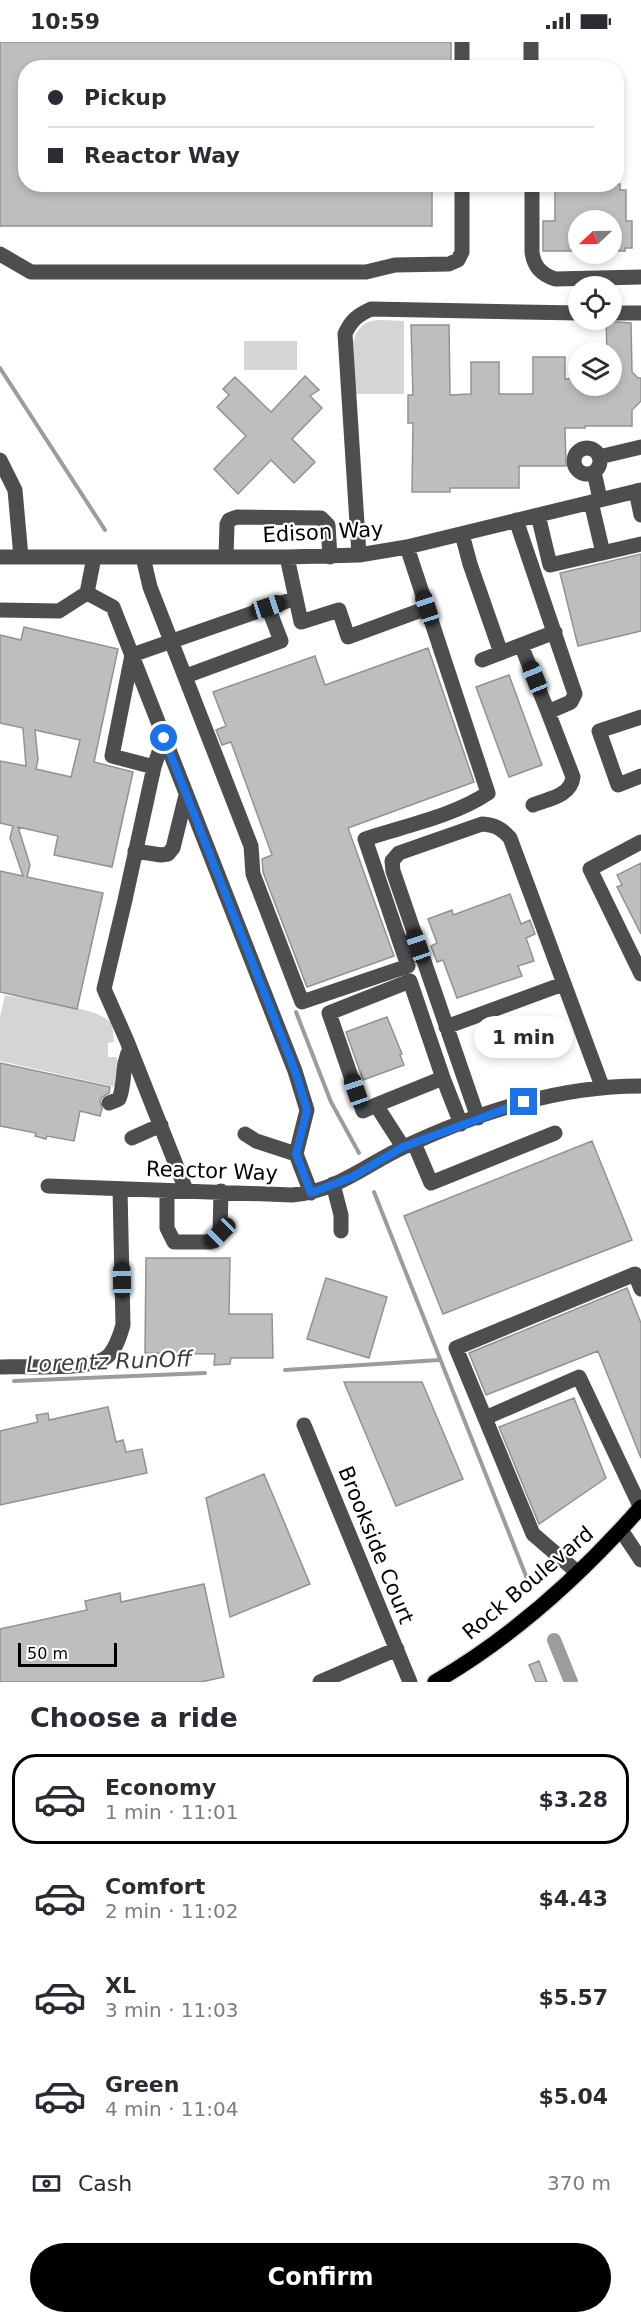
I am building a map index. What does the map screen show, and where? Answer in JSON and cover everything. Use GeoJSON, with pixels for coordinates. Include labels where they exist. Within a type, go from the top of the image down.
{"type":"FeatureCollection","features":[{"type":"Feature","properties":{"kind":"main road","name":"Rock Boulevard"},"geometry":{"type":"LineString","coordinates":[[435,1682],[501,1637],[577,1572],[641,1508]]}},
{"type":"Feature","properties":{"kind":"street"},"geometry":{"type":"LineString","coordinates":[[462,42],[462,60]]}},
{"type":"Feature","properties":{"kind":"street"},"geometry":{"type":"LineString","coordinates":[[531,42],[531,60]]}},
{"type":"Feature","properties":{"kind":"street"},"geometry":{"type":"LineString","coordinates":[[0,254],[31,272],[366,272],[395,265],[449,264],[458,260],[462,252],[462,192]]}},
{"type":"Feature","properties":{"kind":"street"},"geometry":{"type":"LineString","coordinates":[[532,192],[533,261],[542,273],[555,279],[641,277]]}},
{"type":"Feature","properties":{"kind":"street"},"geometry":{"type":"LineString","coordinates":[[359,555],[345,334],[350,322],[359,314],[371,309],[568,312]]}},
{"type":"Feature","properties":{"kind":"street"},"geometry":{"type":"LineString","coordinates":[[622,313],[641,314]]}},
{"type":"Feature","properties":{"kind":"street"},"geometry":{"type":"LineString","coordinates":[[599,457],[641,447]]}},
{"type":"Feature","properties":{"kind":"street"},"geometry":{"type":"LineString","coordinates":[[594,472],[585,473],[578,469],[575,458],[579,451],[587,448],[595,450],[599,457],[599,465],[594,472],[595,501],[603,553]]}},
{"type":"Feature","properties":{"kind":"street"},"geometry":{"type":"LineString","coordinates":[[0,460],[15,490],[21,557]]}},
{"type":"Feature","properties":{"kind":"street"},"geometry":{"type":"LineString","coordinates":[[639,491],[641,515]]}},
{"type":"Feature","properties":{"kind":"street","name":"Edison Way"},"geometry":{"type":"LineString","coordinates":[[0,557],[359,555],[407,547],[639,491]]}},
{"type":"Feature","properties":{"kind":"street"},"geometry":{"type":"LineString","coordinates":[[538,515],[550,565],[641,544]]}},
{"type":"Feature","properties":{"kind":"street"},"geometry":{"type":"LineString","coordinates":[[226,557],[227,524],[229,520],[237,517],[321,518],[328,525],[330,556]]}},
{"type":"Feature","properties":{"kind":"street"},"geometry":{"type":"LineString","coordinates":[[516,520],[575,694],[571,702],[548,712]]}},
{"type":"Feature","properties":{"kind":"street"},"geometry":{"type":"LineString","coordinates":[[462,534],[501,653]]}},
{"type":"Feature","properties":{"kind":"street"},"geometry":{"type":"LineString","coordinates":[[143,557],[150,587],[251,846],[253,874],[302,1002],[408,966],[365,839],[448,811],[488,793],[407,547]]}},
{"type":"Feature","properties":{"kind":"street"},"geometry":{"type":"LineString","coordinates":[[0,610],[58,611],[87,593],[94,557]]}},
{"type":"Feature","properties":{"kind":"street"},"geometry":{"type":"LineString","coordinates":[[287,557],[301,622],[339,609],[348,637],[427,608]]}},
{"type":"Feature","properties":{"kind":"street"},"geometry":{"type":"LineString","coordinates":[[87,593],[113,607],[295,1071],[307,1110],[296,1154],[311,1193]]}},
{"type":"Feature","properties":{"kind":"street"},"geometry":{"type":"LineString","coordinates":[[132,655],[171,639],[296,598]]}},
{"type":"Feature","properties":{"kind":"street"},"geometry":{"type":"LineString","coordinates":[[186,676],[280,641],[268,607]]}},
{"type":"Feature","properties":{"kind":"street"},"geometry":{"type":"LineString","coordinates":[[482,660],[555,632]]}},
{"type":"Feature","properties":{"kind":"street"},"geometry":{"type":"LineString","coordinates":[[521,645],[573,777],[572,784],[564,793],[533,805]]}},
{"type":"Feature","properties":{"kind":"street"},"geometry":{"type":"LineString","coordinates":[[132,655],[112,756],[154,766]]}},
{"type":"Feature","properties":{"kind":"street"},"geometry":{"type":"LineString","coordinates":[[641,717],[598,731],[618,785],[641,776]]}},
{"type":"Feature","properties":{"kind":"street"},"geometry":{"type":"LineString","coordinates":[[164,738],[154,766],[104,989],[186,1190]]}},
{"type":"Feature","properties":{"kind":"street"},"geometry":{"type":"LineString","coordinates":[[135,851],[168,854],[173,848],[186,795]]}},
{"type":"Feature","properties":{"kind":"street"},"geometry":{"type":"LineString","coordinates":[[478,1118],[393,871],[392,861],[399,853],[482,824],[494,825],[510,838],[602,1086]]}},
{"type":"Feature","properties":{"kind":"street"},"geometry":{"type":"LineString","coordinates":[[641,842],[590,869],[641,974]]}},
{"type":"Feature","properties":{"kind":"street"},"geometry":{"type":"LineString","coordinates":[[443,1078],[363,1111],[329,1013],[410,981],[460,1124]]}},
{"type":"Feature","properties":{"kind":"street"},"geometry":{"type":"LineString","coordinates":[[446,1027],[563,984]]}},
{"type":"Feature","properties":{"kind":"street"},"geometry":{"type":"LineString","coordinates":[[109,1103],[119,1099],[122,1091],[124,1059],[130,1048]]}},
{"type":"Feature","properties":{"kind":"street","name":"Reactor Way"},"geometry":{"type":"LineString","coordinates":[[48,1186],[292,1195],[311,1193],[352,1177],[409,1145],[460,1124],[538,1098],[602,1086],[641,1086]]}},
{"type":"Feature","properties":{"kind":"street"},"geometry":{"type":"LineString","coordinates":[[376,1105],[409,1145],[431,1183],[555,1133]]}},
{"type":"Feature","properties":{"kind":"street"},"geometry":{"type":"LineString","coordinates":[[132,1138],[161,1125]]}},
{"type":"Feature","properties":{"kind":"street"},"geometry":{"type":"LineString","coordinates":[[245,1134],[256,1141],[296,1154]]}},
{"type":"Feature","properties":{"kind":"street"},"geometry":{"type":"LineString","coordinates":[[333,1184],[341,1215],[341,1231]]}},
{"type":"Feature","properties":{"kind":"street"},"geometry":{"type":"LineString","coordinates":[[0,1367],[92,1364],[108,1356],[119,1339],[123,1325],[120,1189]]}},
{"type":"Feature","properties":{"kind":"street"},"geometry":{"type":"LineString","coordinates":[[167,1191],[167,1228],[174,1242],[210,1242],[220,1233],[221,1191]]}},
{"type":"Feature","properties":{"kind":"street"},"geometry":{"type":"LineString","coordinates":[[577,1572],[533,1534],[456,1348],[635,1274],[641,1289]]}},
{"type":"Feature","properties":{"kind":"street"},"geometry":{"type":"LineString","coordinates":[[484,1418],[579,1377],[641,1508]]}},
{"type":"Feature","properties":{"kind":"street","name":"Brookside Court"},"geometry":{"type":"LineString","coordinates":[[304,1425],[410,1682]]}},
{"type":"Feature","properties":{"kind":"street"},"geometry":{"type":"LineString","coordinates":[[621,1530],[641,1560]]}},
{"type":"Feature","properties":{"kind":"street"},"geometry":{"type":"LineString","coordinates":[[320,1682],[397,1649]]}},
{"type":"Feature","properties":{"kind":"shaded area"},"geometry":{"type":"Polygon","coordinates":[[[374,321],[404,321],[404,394],[356,394],[352,355],[359,329],[366,323],[374,321]]]}},
{"type":"Feature","properties":{"kind":"shaded area"},"geometry":{"type":"Polygon","coordinates":[[[244,341],[297,341],[297,370],[244,370],[244,341]]]}},
{"type":"Feature","properties":{"kind":"shaded area"},"geometry":{"type":"Polygon","coordinates":[[[5,995],[74,1007],[108,1020],[112,1027],[114,1042],[108,1043],[108,1057],[117,1057],[120,1080],[115,1087],[0,1061],[0,1017],[5,995]]]}},
{"type":"Feature","properties":{"kind":"building"},"geometry":{"type":"Polygon","coordinates":[[[0,42],[451,42],[451,60],[18,60],[18,192],[432,192],[432,226],[0,226],[0,42]]]}},
{"type":"Feature","properties":{"kind":"building"},"geometry":{"type":"Polygon","coordinates":[[[626,190],[626,221],[632,221],[632,248],[625,248],[625,251],[622,251],[622,210],[568,210],[568,251],[543,251],[543,221],[555,221],[555,192],[624,192],[626,190]]]}},
{"type":"Feature","properties":{"kind":"building"},"geometry":{"type":"Polygon","coordinates":[[[622,322],[631,323],[632,372],[641,378],[641,401],[632,410],[632,426],[565,428],[566,466],[519,466],[519,488],[450,488],[450,492],[412,492],[413,423],[408,423],[408,395],[413,395],[411,325],[449,325],[450,395],[471,394],[471,362],[499,362],[499,394],[533,394],[533,357],[565,357],[568,396],[622,396],[622,342],[607,342],[606,330],[622,330],[622,322]]]}},
{"type":"Feature","properties":{"kind":"building"},"geometry":{"type":"Polygon","coordinates":[[[305,376],[319,390],[310,396],[322,408],[292,439],[315,462],[294,483],[271,460],[238,494],[214,469],[246,436],[217,407],[229,395],[223,389],[235,377],[271,412],[305,376]]]}},
{"type":"Feature","properties":{"kind":"building"},"geometry":{"type":"Polygon","coordinates":[[[641,554],[641,631],[578,646],[560,573],[641,554]]]}},
{"type":"Feature","properties":{"kind":"building"},"geometry":{"type":"Polygon","coordinates":[[[24,627],[118,649],[94,762],[133,772],[112,867],[54,855],[58,836],[18,827],[30,865],[27,877],[103,893],[77,1009],[0,992],[0,871],[23,876],[10,838],[13,826],[0,823],[0,761],[26,766],[23,728],[0,723],[0,635],[21,640],[24,627]],[[35,730],[38,759],[36,769],[71,777],[80,740],[35,730]]]}},
{"type":"Feature","properties":{"kind":"building"},"geometry":{"type":"Polygon","coordinates":[[[428,648],[474,782],[348,828],[394,956],[307,987],[263,872],[262,859],[272,855],[231,742],[222,745],[216,730],[226,726],[213,692],[315,656],[325,685],[428,648]]]}},
{"type":"Feature","properties":{"kind":"building"},"geometry":{"type":"Polygon","coordinates":[[[509,675],[542,765],[509,777],[476,687],[509,675]]]}},
{"type":"Feature","properties":{"kind":"building"},"geometry":{"type":"Polygon","coordinates":[[[641,863],[641,934],[617,887],[622,885],[617,875],[641,863]]]}},
{"type":"Feature","properties":{"kind":"building"},"geometry":{"type":"Polygon","coordinates":[[[510,894],[521,924],[530,920],[535,934],[526,938],[534,961],[518,966],[522,976],[457,998],[443,960],[437,962],[431,946],[437,943],[428,919],[452,910],[453,915],[510,894]]]}},
{"type":"Feature","properties":{"kind":"building"},"geometry":{"type":"Polygon","coordinates":[[[387,1017],[404,1065],[363,1080],[346,1032],[387,1017]]]}},
{"type":"Feature","properties":{"kind":"building"},"geometry":{"type":"Polygon","coordinates":[[[0,1063],[110,1087],[109,1093],[100,1101],[102,1109],[100,1116],[80,1111],[74,1141],[47,1136],[46,1139],[35,1136],[36,1133],[0,1126],[0,1063]]]}},
{"type":"Feature","properties":{"kind":"building"},"geometry":{"type":"Polygon","coordinates":[[[592,1141],[632,1240],[443,1314],[404,1216],[592,1141]]]}},
{"type":"Feature","properties":{"kind":"building"},"geometry":{"type":"Polygon","coordinates":[[[146,1258],[230,1258],[229,1314],[272,1314],[273,1358],[231,1358],[230,1364],[214,1365],[215,1354],[145,1353],[146,1258]]]}},
{"type":"Feature","properties":{"kind":"building"},"geometry":{"type":"Polygon","coordinates":[[[326,1278],[387,1297],[369,1358],[307,1339],[326,1278]]]}},
{"type":"Feature","properties":{"kind":"building"},"geometry":{"type":"Polygon","coordinates":[[[627,1288],[641,1323],[641,1458],[598,1351],[486,1395],[469,1353],[627,1288]]]}},
{"type":"Feature","properties":{"kind":"building"},"geometry":{"type":"Polygon","coordinates":[[[344,1382],[422,1382],[463,1479],[396,1506],[344,1382]]]}},
{"type":"Feature","properties":{"kind":"building"},"geometry":{"type":"Polygon","coordinates":[[[574,1398],[606,1478],[539,1524],[499,1427],[574,1398]]]}},
{"type":"Feature","properties":{"kind":"building"},"geometry":{"type":"Polygon","coordinates":[[[108,1407],[116,1442],[123,1440],[126,1452],[142,1449],[147,1473],[0,1505],[0,1431],[38,1422],[36,1415],[48,1413],[49,1420],[108,1407]]]}},
{"type":"Feature","properties":{"kind":"building"},"geometry":{"type":"Polygon","coordinates":[[[264,1474],[310,1584],[230,1617],[206,1498],[264,1474]]]}},
{"type":"Feature","properties":{"kind":"building"},"geometry":{"type":"Polygon","coordinates":[[[204,1584],[224,1677],[201,1682],[0,1682],[0,1629],[87,1610],[85,1601],[120,1593],[121,1602],[204,1584]]]}},
{"type":"Feature","properties":{"kind":"building"},"geometry":{"type":"Polygon","coordinates":[[[539,1661],[547,1682],[536,1682],[529,1665],[539,1661]]]}},
{"type":"Feature","properties":{"kind":"waterway"},"geometry":{"type":"LineString","coordinates":[[0,368],[105,530]]}},
{"type":"Feature","properties":{"kind":"waterway"},"geometry":{"type":"LineString","coordinates":[[296,1012],[331,1102],[359,1153]]}},
{"type":"Feature","properties":{"kind":"waterway"},"geometry":{"type":"LineString","coordinates":[[374,1192],[528,1581]]}},
{"type":"Feature","properties":{"kind":"waterway","name":"Lorentz RunOff"},"geometry":{"type":"LineString","coordinates":[[285,1370],[439,1360]]}},
{"type":"Feature","properties":{"kind":"waterway","name":"Lorentz RunOff"},"geometry":{"type":"LineString","coordinates":[[14,1381],[205,1373]]}},
{"type":"Feature","properties":{"kind":"waterway"},"geometry":{"type":"LineString","coordinates":[[554,1640],[571,1682]]}},
{"type":"Feature","properties":{"kind":"route"},"geometry":{"type":"LineString","coordinates":[[164,738],[284,1048],[295,1071],[307,1110],[296,1154],[311,1193],[352,1177],[403,1147],[524,1102]]}}]}
